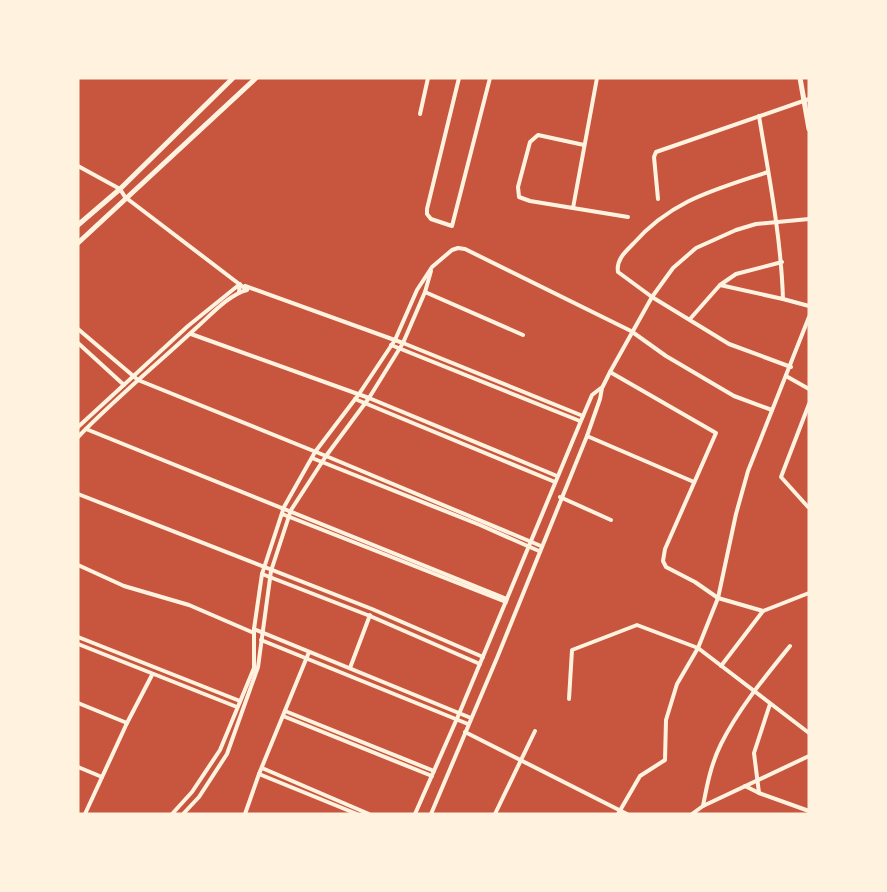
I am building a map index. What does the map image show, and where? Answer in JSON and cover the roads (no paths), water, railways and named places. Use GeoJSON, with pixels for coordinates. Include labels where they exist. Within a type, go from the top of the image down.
{"type":"FeatureCollection","features":[{"type":"Feature","properties":{"kind":"main road"},"geometry":{"type":"LineString","coordinates":[[78,225],[120,189],[233,78]]}},
{"type":"Feature","properties":{"kind":"main road"},"geometry":{"type":"LineString","coordinates":[[78,243],[256,78]]}},
{"type":"Feature","properties":{"kind":"main road"},"geometry":{"type":"LineString","coordinates":[[800,78],[807,99],[809,129]]}},
{"type":"Feature","properties":{"kind":"street"},"geometry":{"type":"LineString","coordinates":[[420,114],[428,78]]}},
{"type":"Feature","properties":{"kind":"street"},"geometry":{"type":"LineString","coordinates":[[459,78],[427,209],[427,214],[431,219],[452,226],[490,78]]}},
{"type":"Feature","properties":{"kind":"street"},"geometry":{"type":"LineString","coordinates":[[573,208],[597,78]]}},
{"type":"Feature","properties":{"kind":"street"},"geometry":{"type":"LineString","coordinates":[[658,199],[654,157],[656,152],[807,99]]}},
{"type":"Feature","properties":{"kind":"street"},"geometry":{"type":"LineString","coordinates":[[759,116],[777,221],[782,262],[783,299]]}},
{"type":"Feature","properties":{"kind":"street"},"geometry":{"type":"LineString","coordinates":[[584,146],[538,135],[534,138],[530,142],[518,187],[519,197],[530,201],[628,217]]}},
{"type":"Feature","properties":{"kind":"street"},"geometry":{"type":"LineString","coordinates":[[78,166],[120,189],[125,197],[247,290],[239,292],[191,333],[78,437]]}},
{"type":"Feature","properties":{"kind":"street"},"geometry":{"type":"LineString","coordinates":[[768,172],[710,191],[671,210],[643,232],[622,256],[617,267],[618,272],[652,297],[729,344],[791,367]]}},
{"type":"Feature","properties":{"kind":"street"},"geometry":{"type":"LineString","coordinates":[[431,814],[587,436],[602,388],[631,331],[652,297],[673,268],[696,248],[736,230],[756,224],[809,219]]}},
{"type":"Feature","properties":{"kind":"street"},"geometry":{"type":"LineString","coordinates":[[172,814],[192,792],[220,750],[254,668],[254,631],[262,574],[284,507],[315,452],[359,394],[392,345],[417,290],[432,267],[452,250],[465,249],[631,331],[666,356],[734,396],[772,410]]}},
{"type":"Feature","properties":{"kind":"street"},"geometry":{"type":"LineString","coordinates":[[690,319],[720,285],[736,274],[782,262]]}},
{"type":"Feature","properties":{"kind":"street"},"geometry":{"type":"LineString","coordinates":[[183,814],[199,797],[227,754],[258,667],[270,578],[291,510],[323,460],[369,398],[403,343],[425,292],[432,267]]}},
{"type":"Feature","properties":{"kind":"street"},"geometry":{"type":"LineString","coordinates":[[240,284],[403,343],[583,416]]}},
{"type":"Feature","properties":{"kind":"street"},"geometry":{"type":"LineString","coordinates":[[78,427],[188,326],[240,284]]}},
{"type":"Feature","properties":{"kind":"street"},"geometry":{"type":"LineString","coordinates":[[720,285],[809,306]]}},
{"type":"Feature","properties":{"kind":"street"},"geometry":{"type":"LineString","coordinates":[[425,292],[523,335]]}},
{"type":"Feature","properties":{"kind":"street"},"geometry":{"type":"LineString","coordinates":[[619,812],[640,776],[665,760],[666,720],[677,684],[698,648],[718,598],[748,471],[809,317]]}},
{"type":"Feature","properties":{"kind":"street"},"geometry":{"type":"LineString","coordinates":[[78,329],[138,381],[326,456],[530,544],[539,551]]}},
{"type":"Feature","properties":{"kind":"street"},"geometry":{"type":"LineString","coordinates":[[191,333],[359,394],[557,476]]}},
{"type":"Feature","properties":{"kind":"street"},"geometry":{"type":"LineString","coordinates":[[78,343],[124,385]]}},
{"type":"Feature","properties":{"kind":"street"},"geometry":{"type":"LineString","coordinates":[[392,345],[580,422]]}},
{"type":"Feature","properties":{"kind":"street"},"geometry":{"type":"LineString","coordinates":[[610,372],[716,434],[665,549],[663,561],[666,567],[695,582],[718,598],[763,611]]}},
{"type":"Feature","properties":{"kind":"street"},"geometry":{"type":"LineString","coordinates":[[786,376],[809,388]]}},
{"type":"Feature","properties":{"kind":"street"},"geometry":{"type":"LineString","coordinates":[[415,814],[457,719],[580,422],[592,395],[602,388]]}},
{"type":"Feature","properties":{"kind":"street"},"geometry":{"type":"LineString","coordinates":[[355,399],[555,482]]}},
{"type":"Feature","properties":{"kind":"street"},"geometry":{"type":"LineString","coordinates":[[807,507],[781,477],[809,404]]}},
{"type":"Feature","properties":{"kind":"street"},"geometry":{"type":"LineString","coordinates":[[86,429],[284,507],[507,600]]}},
{"type":"Feature","properties":{"kind":"street"},"geometry":{"type":"LineString","coordinates":[[587,436],[694,482]]}},
{"type":"Feature","properties":{"kind":"street"},"geometry":{"type":"LineString","coordinates":[[312,458],[323,460],[530,544],[542,546]]}},
{"type":"Feature","properties":{"kind":"street"},"geometry":{"type":"LineString","coordinates":[[78,494],[372,609],[483,657]]}},
{"type":"Feature","properties":{"kind":"street"},"geometry":{"type":"LineString","coordinates":[[560,497],[611,520]]}},
{"type":"Feature","properties":{"kind":"street"},"geometry":{"type":"LineString","coordinates":[[282,514],[507,600]]}},
{"type":"Feature","properties":{"kind":"street"},"geometry":{"type":"LineString","coordinates":[[78,565],[124,586],[189,605],[263,633],[471,718]]}},
{"type":"Feature","properties":{"kind":"street"},"geometry":{"type":"LineString","coordinates":[[262,574],[370,616],[480,663]]}},
{"type":"Feature","properties":{"kind":"street"},"geometry":{"type":"LineString","coordinates":[[721,666],[763,611],[809,592]]}},
{"type":"Feature","properties":{"kind":"street"},"geometry":{"type":"LineString","coordinates":[[350,668],[372,609]]}},
{"type":"Feature","properties":{"kind":"street"},"geometry":{"type":"LineString","coordinates":[[569,699],[572,650],[637,625],[698,648],[809,734]]}},
{"type":"Feature","properties":{"kind":"street"},"geometry":{"type":"LineString","coordinates":[[78,637],[240,701]]}},
{"type":"Feature","properties":{"kind":"street"},"geometry":{"type":"LineString","coordinates":[[261,640],[468,724]]}},
{"type":"Feature","properties":{"kind":"street"},"geometry":{"type":"LineString","coordinates":[[78,644],[237,707]]}},
{"type":"Feature","properties":{"kind":"street"},"geometry":{"type":"LineString","coordinates":[[703,806],[709,776],[720,746],[754,691],[790,646]]}},
{"type":"Feature","properties":{"kind":"street"},"geometry":{"type":"LineString","coordinates":[[245,814],[309,652]]}},
{"type":"Feature","properties":{"kind":"street"},"geometry":{"type":"LineString","coordinates":[[85,814],[152,675]]}},
{"type":"Feature","properties":{"kind":"street"},"geometry":{"type":"LineString","coordinates":[[78,703],[127,723]]}},
{"type":"Feature","properties":{"kind":"street"},"geometry":{"type":"LineString","coordinates":[[759,793],[754,753],[770,704]]}},
{"type":"Feature","properties":{"kind":"street"},"geometry":{"type":"LineString","coordinates":[[284,713],[433,774]]}},
{"type":"Feature","properties":{"kind":"street"},"geometry":{"type":"LineString","coordinates":[[495,814],[535,731]]}},
{"type":"Feature","properties":{"kind":"street"},"geometry":{"type":"LineString","coordinates":[[465,732],[619,812],[627,814]]}},
{"type":"Feature","properties":{"kind":"street"},"geometry":{"type":"LineString","coordinates":[[692,814],[703,806],[809,756]]}},
{"type":"Feature","properties":{"kind":"street"},"geometry":{"type":"LineString","coordinates":[[78,767],[102,777]]}},
{"type":"Feature","properties":{"kind":"street"},"geometry":{"type":"LineString","coordinates":[[262,768],[369,814]]}},
{"type":"Feature","properties":{"kind":"street"},"geometry":{"type":"LineString","coordinates":[[259,774],[357,814]]}},
{"type":"Feature","properties":{"kind":"street"},"geometry":{"type":"LineString","coordinates":[[744,786],[809,811]]}}]}
